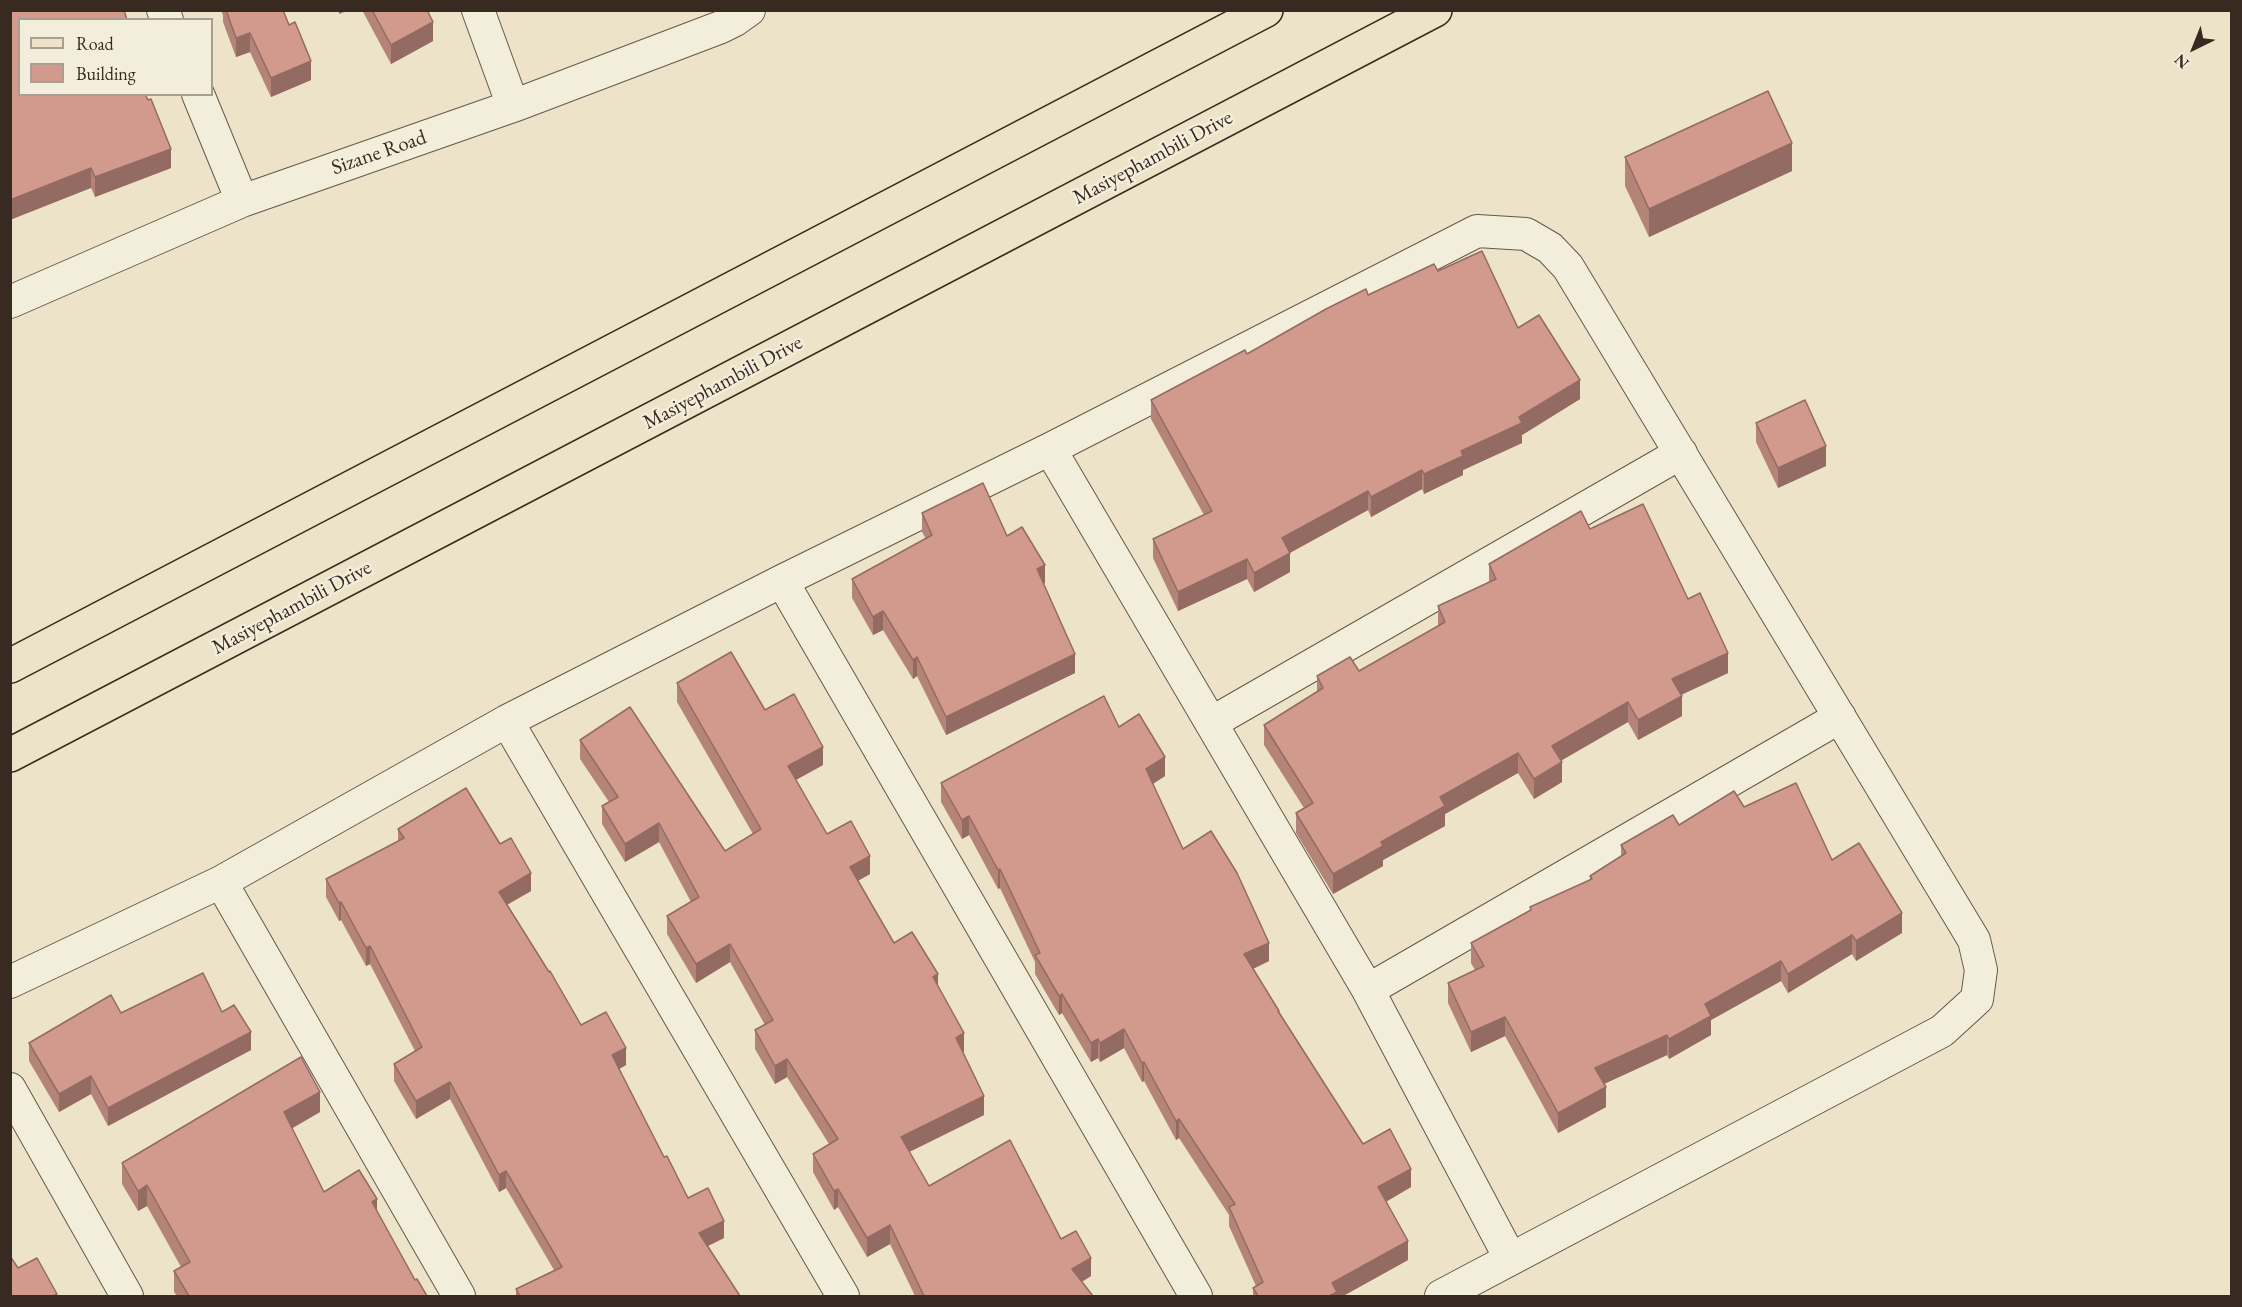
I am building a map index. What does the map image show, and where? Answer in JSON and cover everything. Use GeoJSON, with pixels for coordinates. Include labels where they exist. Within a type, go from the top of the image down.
{"type":"FeatureCollection","features":[{"type":"Feature","properties":{"kind":"main road"},"geometry":{"type":"LineString","coordinates":[[10,666],[1266,10]]}},
{"type":"Feature","properties":{"kind":"main road","name":"Masiyephambili Drive"},"geometry":{"type":"LineString","coordinates":[[10,755],[1435,10]]}},
{"type":"Feature","properties":{"kind":"street"},"geometry":{"type":"LineString","coordinates":[[478,10],[513,106]]}},
{"type":"Feature","properties":{"kind":"street","name":"Sizane Road"},"geometry":{"type":"LineString","coordinates":[[10,302],[242,201],[513,106],[721,27],[735,21],[749,10]]}},
{"type":"Feature","properties":{"kind":"street"},"geometry":{"type":"LineString","coordinates":[[199,96],[242,201]]}},
{"type":"Feature","properties":{"kind":"street"},"geometry":{"type":"LineString","coordinates":[[10,982],[221,882],[507,721],[782,581],[1050,449],[1477,231],[1526,234],[1550,248],[1568,267],[1974,940],[1981,970],[1977,999],[1942,1031],[1441,1296]]}},
{"type":"Feature","properties":{"kind":"street"},"geometry":{"type":"LineString","coordinates":[[1050,449],[1368,990],[1510,1258]]}},
{"type":"Feature","properties":{"kind":"street"},"geometry":{"type":"LineString","coordinates":[[1211,723],[1681,453]]}},
{"type":"Feature","properties":{"kind":"street"},"geometry":{"type":"LineString","coordinates":[[782,581],[1196,1296]]}},
{"type":"Feature","properties":{"kind":"street"},"geometry":{"type":"LineString","coordinates":[[1368,990],[1840,717]]}},
{"type":"Feature","properties":{"kind":"street"},"geometry":{"type":"LineString","coordinates":[[507,721],[843,1296]]}},
{"type":"Feature","properties":{"kind":"street"},"geometry":{"type":"LineString","coordinates":[[221,882],[459,1296]]}},
{"type":"Feature","properties":{"kind":"street"},"geometry":{"type":"LineString","coordinates":[[10,1089],[127,1296]]}},
{"type":"Feature","properties":{"kind":"building"},"geometry":{"type":"Polygon","coordinates":[[[10,10],[124,10],[126,18],[18,18],[18,96],[146,96],[148,100],[151,99],[171,149],[95,177],[91,168],[10,200],[10,10]]]}},
{"type":"Feature","properties":{"kind":"building"},"geometry":{"type":"Polygon","coordinates":[[[226,10],[283,10],[289,25],[295,22],[311,61],[271,78],[250,33],[236,38],[226,10]]]}},
{"type":"Feature","properties":{"kind":"building"},"geometry":{"type":"Polygon","coordinates":[[[372,10],[427,10],[433,22],[391,45],[372,10]]]}},
{"type":"Feature","properties":{"kind":"building"},"geometry":{"type":"Polygon","coordinates":[[[1768,91],[1792,143],[1649,209],[1625,157],[1768,91]]]}},
{"type":"Feature","properties":{"kind":"building"},"geometry":{"type":"Polygon","coordinates":[[[1482,251],[1518,328],[1539,315],[1580,380],[1519,417],[1522,423],[1461,451],[1463,456],[1424,474],[1422,470],[1371,497],[1368,491],[1282,538],[1290,553],[1254,573],[1247,559],[1178,592],[1153,539],[1212,511],[1151,400],[1245,350],[1247,354],[1366,289],[1368,295],[1434,264],[1438,271],[1482,251]]]}},
{"type":"Feature","properties":{"kind":"building"},"geometry":{"type":"Polygon","coordinates":[[[1805,400],[1826,446],[1778,468],[1756,423],[1805,400]]]}},
{"type":"Feature","properties":{"kind":"building"},"geometry":{"type":"Polygon","coordinates":[[[983,483],[1007,536],[1022,527],[1045,565],[1037,569],[1075,654],[946,717],[917,657],[913,660],[883,611],[873,617],[852,579],[932,535],[922,513],[983,483]]]}},
{"type":"Feature","properties":{"kind":"building"},"geometry":{"type":"Polygon","coordinates":[[[1643,504],[1688,599],[1700,593],[1728,653],[1672,679],[1682,696],[1638,720],[1628,702],[1552,746],[1562,762],[1534,779],[1518,753],[1440,797],[1445,806],[1381,842],[1383,846],[1333,874],[1296,813],[1313,803],[1264,725],[1323,688],[1317,676],[1350,657],[1359,671],[1445,622],[1438,606],[1496,579],[1489,564],[1581,511],[1590,529],[1643,504]]]}},
{"type":"Feature","properties":{"kind":"building"},"geometry":{"type":"Polygon","coordinates":[[[731,652],[765,710],[794,694],[823,747],[788,766],[827,834],[851,821],[870,856],[850,867],[894,943],[912,932],[938,974],[933,977],[964,1033],[956,1038],[984,1096],[901,1137],[929,1186],[1010,1140],[1061,1239],[1076,1231],[1091,1258],[1072,1269],[1093,1296],[924,1296],[890,1225],[867,1238],[838,1189],[834,1191],[813,1154],[838,1139],[787,1059],[775,1066],[755,1030],[773,1020],[730,944],[696,964],[667,916],[699,897],[659,823],[625,844],[602,806],[618,797],[580,740],[630,707],[725,851],[761,829],[677,683],[731,652]]]}},
{"type":"Feature","properties":{"kind":"building"},"geometry":{"type":"Polygon","coordinates":[[[1104,696],[1119,727],[1139,714],[1165,757],[1146,769],[1183,849],[1211,831],[1237,873],[1269,943],[1244,954],[1363,1144],[1390,1129],[1411,1169],[1378,1187],[1408,1241],[1332,1283],[1337,1292],[1329,1296],[1258,1296],[1253,1288],[1263,1282],[1229,1207],[1235,1204],[1179,1119],[1176,1121],[1124,1029],[1100,1043],[1098,1039],[1091,1043],[1062,994],[1059,996],[1035,955],[1040,953],[1000,869],[998,870],[969,816],[962,820],[941,783],[1104,696]]]}},
{"type":"Feature","properties":{"kind":"building"},"geometry":{"type":"Polygon","coordinates":[[[1796,783],[1832,860],[1859,843],[1902,913],[1856,941],[1852,935],[1788,974],[1781,961],[1705,1004],[1711,1016],[1669,1039],[1667,1035],[1595,1068],[1606,1087],[1558,1113],[1505,1017],[1471,1032],[1448,983],[1484,966],[1471,943],[1531,910],[1530,907],[1592,879],[1590,876],[1626,853],[1621,845],[1673,815],[1679,825],[1734,791],[1744,807],[1796,783]]]}},
{"type":"Feature","properties":{"kind":"building"},"geometry":{"type":"Polygon","coordinates":[[[466,788],[500,844],[511,838],[531,873],[499,892],[550,971],[581,1025],[606,1012],[626,1048],[612,1055],[664,1157],[667,1156],[688,1198],[708,1188],[724,1221],[699,1233],[740,1296],[520,1296],[516,1289],[562,1267],[506,1171],[499,1175],[450,1082],[416,1101],[394,1064],[422,1047],[370,946],[366,948],[326,879],[404,838],[398,829],[466,788]]]}},
{"type":"Feature","properties":{"kind":"building"},"geometry":{"type":"Polygon","coordinates":[[[203,973],[222,1012],[234,1005],[251,1032],[108,1108],[91,1076],[59,1094],[29,1043],[111,995],[121,1013],[203,973]]]}},
{"type":"Feature","properties":{"kind":"building"},"geometry":{"type":"Polygon","coordinates":[[[301,1057],[320,1092],[284,1112],[324,1192],[359,1170],[377,1199],[372,1202],[415,1280],[417,1279],[427,1296],[189,1296],[174,1271],[190,1262],[147,1185],[138,1191],[122,1163],[301,1057]]]}},
{"type":"Feature","properties":{"kind":"building"},"geometry":{"type":"Polygon","coordinates":[[[10,1256],[18,1268],[37,1258],[57,1294],[53,1296],[10,1296],[10,1256]]]}}]}
